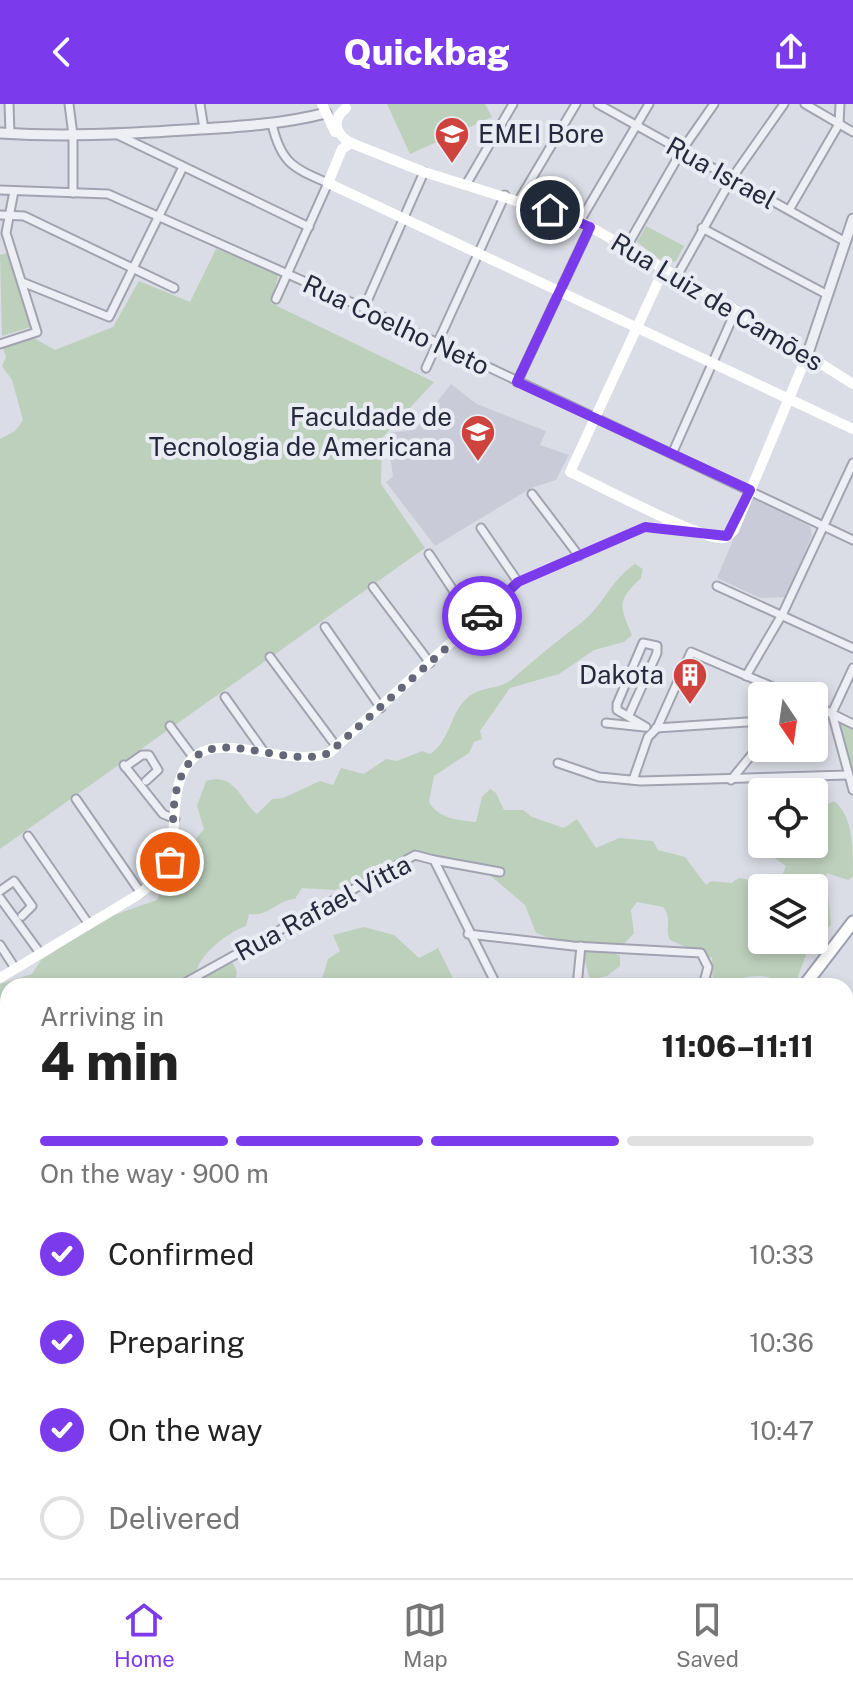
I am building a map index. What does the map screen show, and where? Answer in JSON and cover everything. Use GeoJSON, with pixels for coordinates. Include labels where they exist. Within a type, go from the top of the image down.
{"type":"FeatureCollection","features":[{"type":"Feature","properties":{"kind":"main road"},"geometry":{"type":"LineString","coordinates":[[347,146],[325,111],[351,106]]}},
{"type":"Feature","properties":{"kind":"main road"},"geometry":{"type":"LineString","coordinates":[[347,146],[336,126],[337,118],[351,106]]}},
{"type":"Feature","properties":{"kind":"main road","name":"Rua Luiz de Camões"},"geometry":{"type":"LineString","coordinates":[[347,146],[580,221],[736,310],[853,384]]}},
{"type":"Feature","properties":{"kind":"main road"},"geometry":{"type":"LineString","coordinates":[[347,146],[328,183],[853,429]]}},
{"type":"Feature","properties":{"kind":"main road"},"geometry":{"type":"LineString","coordinates":[[664,269],[570,472],[694,530],[719,538],[727,536],[750,490],[808,353]]}},
{"type":"Feature","properties":{"kind":"main road"},"geometry":{"type":"LineString","coordinates":[[645,527],[650,510]]}},
{"type":"Feature","properties":{"kind":"main road"},"geometry":{"type":"LineString","coordinates":[[0,978],[141,893],[170,862],[179,782],[193,757],[213,747],[264,752],[291,759],[313,759],[336,746],[381,708],[518,582],[645,527],[694,530]]}},
{"type":"Feature","properties":{"kind":"main road"},"geometry":{"type":"LineString","coordinates":[[810,978],[853,922]]}},
{"type":"Feature","properties":{"kind":"main road"},"geometry":{"type":"LineString","coordinates":[[805,978],[816,970]]}},
{"type":"Feature","properties":{"kind":"street"},"geometry":{"type":"LineString","coordinates":[[9,104],[5,133],[73,135],[272,124],[325,111]]}},
{"type":"Feature","properties":{"kind":"street"},"geometry":{"type":"LineString","coordinates":[[69,104],[73,135],[73,193]]}},
{"type":"Feature","properties":{"kind":"street"},"geometry":{"type":"LineString","coordinates":[[200,104],[204,129]]}},
{"type":"Feature","properties":{"kind":"street"},"geometry":{"type":"LineString","coordinates":[[467,183],[513,104]]}},
{"type":"Feature","properties":{"kind":"street"},"geometry":{"type":"LineString","coordinates":[[519,200],[576,104]]}},
{"type":"Feature","properties":{"kind":"street","name":"Rua Israel"},"geometry":{"type":"LineString","coordinates":[[598,104],[844,241]]}},
{"type":"Feature","properties":{"kind":"street"},"geometry":{"type":"LineString","coordinates":[[580,221],[649,104]]}},
{"type":"Feature","properties":{"kind":"street"},"geometry":{"type":"LineString","coordinates":[[626,248],[682,150],[714,104]]}},
{"type":"Feature","properties":{"kind":"street"},"geometry":{"type":"LineString","coordinates":[[677,276],[732,178],[784,104]]}},
{"type":"Feature","properties":{"kind":"street"},"geometry":{"type":"LineString","coordinates":[[805,104],[853,132]]}},
{"type":"Feature","properties":{"kind":"street"},"geometry":{"type":"LineString","coordinates":[[789,210],[839,124],[840,104]]}},
{"type":"Feature","properties":{"kind":"street"},"geometry":{"type":"LineString","coordinates":[[272,124],[276,144],[288,163],[328,183],[276,299]]}},
{"type":"Feature","properties":{"kind":"street"},"geometry":{"type":"LineString","coordinates":[[115,133],[309,227]]}},
{"type":"Feature","properties":{"kind":"street"},"geometry":{"type":"LineString","coordinates":[[134,133],[143,149]]}},
{"type":"Feature","properties":{"kind":"street"},"geometry":{"type":"LineString","coordinates":[[22,282],[109,317],[183,167]]}},
{"type":"Feature","properties":{"kind":"street"},"geometry":{"type":"LineString","coordinates":[[364,308],[424,172]]}},
{"type":"Feature","properties":{"kind":"street","name":"Rua Coelho Neto"},"geometry":{"type":"LineString","coordinates":[[0,190],[108,194],[364,308],[853,540]]}},
{"type":"Feature","properties":{"kind":"street"},"geometry":{"type":"LineString","coordinates":[[0,344],[37,332],[6,233],[4,215],[14,191]]}},
{"type":"Feature","properties":{"kind":"street"},"geometry":{"type":"LineString","coordinates":[[426,368],[505,195]]}},
{"type":"Feature","properties":{"kind":"street"},"geometry":{"type":"LineString","coordinates":[[4,215],[24,216],[174,288]]}},
{"type":"Feature","properties":{"kind":"street"},"geometry":{"type":"LineString","coordinates":[[808,353],[852,225]]}},
{"type":"Feature","properties":{"kind":"street"},"geometry":{"type":"LineString","coordinates":[[517,382],[590,227]]}},
{"type":"Feature","properties":{"kind":"street"},"geometry":{"type":"LineString","coordinates":[[702,228],[826,294]]}},
{"type":"Feature","properties":{"kind":"street"},"geometry":{"type":"LineString","coordinates":[[672,454],[736,310]]}},
{"type":"Feature","properties":{"kind":"street"},"geometry":{"type":"LineString","coordinates":[[746,676],[783,613],[853,463]]}},
{"type":"Feature","properties":{"kind":"street"},"geometry":{"type":"LineString","coordinates":[[532,494],[579,556]]}},
{"type":"Feature","properties":{"kind":"street"},"geometry":{"type":"LineString","coordinates":[[481,528],[518,582]]}},
{"type":"Feature","properties":{"kind":"street"},"geometry":{"type":"LineString","coordinates":[[429,554],[475,623]]}},
{"type":"Feature","properties":{"kind":"street"},"geometry":{"type":"LineString","coordinates":[[717,586],[783,613],[853,648]]}},
{"type":"Feature","properties":{"kind":"street"},"geometry":{"type":"LineString","coordinates":[[373,587],[430,663]]}},
{"type":"Feature","properties":{"kind":"street"},"geometry":{"type":"LineString","coordinates":[[325,627],[381,708]]}},
{"type":"Feature","properties":{"kind":"street"},"geometry":{"type":"LineString","coordinates":[[629,715],[657,653],[657,646],[647,642],[643,643],[617,704],[617,710],[646,727]]}},
{"type":"Feature","properties":{"kind":"street"},"geometry":{"type":"LineString","coordinates":[[633,780],[648,737],[657,728],[691,652],[757,682]]}},
{"type":"Feature","properties":{"kind":"street"},"geometry":{"type":"LineString","coordinates":[[270,657],[336,746]]}},
{"type":"Feature","properties":{"kind":"street"},"geometry":{"type":"LineString","coordinates":[[853,668],[832,713],[853,790]]}},
{"type":"Feature","properties":{"kind":"street"},"geometry":{"type":"LineString","coordinates":[[225,697],[264,752]]}},
{"type":"Feature","properties":{"kind":"street"},"geometry":{"type":"LineString","coordinates":[[828,711],[853,724]]}},
{"type":"Feature","properties":{"kind":"street"},"geometry":{"type":"LineString","coordinates":[[606,723],[657,728],[748,722]]}},
{"type":"Feature","properties":{"kind":"street"},"geometry":{"type":"LineString","coordinates":[[170,726],[193,757]]}},
{"type":"Feature","properties":{"kind":"street"},"geometry":{"type":"LineString","coordinates":[[146,781],[158,770],[149,755],[142,755],[124,766],[163,814],[175,819]]}},
{"type":"Feature","properties":{"kind":"street"},"geometry":{"type":"LineString","coordinates":[[731,780],[748,759]]}},
{"type":"Feature","properties":{"kind":"street"},"geometry":{"type":"LineString","coordinates":[[558,763],[599,777],[633,780],[848,775]]}},
{"type":"Feature","properties":{"kind":"street"},"geometry":{"type":"LineString","coordinates":[[76,799],[141,893]]}},
{"type":"Feature","properties":{"kind":"street"},"geometry":{"type":"LineString","coordinates":[[28,836],[88,923]]}},
{"type":"Feature","properties":{"kind":"street","name":"Rua Rafael Vitta"},"geometry":{"type":"LineString","coordinates":[[193,978],[415,855],[430,859]]}},
{"type":"Feature","properties":{"kind":"street"},"geometry":{"type":"LineString","coordinates":[[430,859],[500,872]]}},
{"type":"Feature","properties":{"kind":"street"},"geometry":{"type":"LineString","coordinates":[[430,859],[493,978]]}},
{"type":"Feature","properties":{"kind":"street"},"geometry":{"type":"LineString","coordinates":[[0,891],[14,881],[19,883],[32,906],[22,916]]}},
{"type":"Feature","properties":{"kind":"street"},"geometry":{"type":"LineString","coordinates":[[0,898],[40,953]]}},
{"type":"Feature","properties":{"kind":"street"},"geometry":{"type":"LineString","coordinates":[[468,934],[581,946],[701,953],[708,967],[705,978]]}},
{"type":"Feature","properties":{"kind":"street"},"geometry":{"type":"LineString","coordinates":[[0,945],[15,968]]}},
{"type":"Feature","properties":{"kind":"street"},"geometry":{"type":"LineString","coordinates":[[578,978],[581,946]]}},
{"type":"Feature","properties":{"kind":"shaded area","name":"Faculdade de Tecnologia de Americana"},"geometry":{"type":"Polygon","coordinates":[[[451,384],[477,404],[546,431],[540,445],[569,455],[556,480],[531,488],[435,546],[386,482],[393,476],[387,433],[415,430],[451,384]]]}},
{"type":"Feature","properties":{"kind":"shaded area"},"geometry":{"type":"Polygon","coordinates":[[[751,497],[810,526],[812,535],[787,597],[760,598],[717,578],[751,497]]]}},
{"type":"Feature","properties":{"kind":"green space"},"geometry":{"type":"Polygon","coordinates":[[[387,104],[485,104],[492,117],[410,154],[387,104]]]}},
{"type":"Feature","properties":{"kind":"green space"},"geometry":{"type":"Polygon","coordinates":[[[646,226],[684,246],[676,261],[666,264],[637,242],[646,226]]]}},
{"type":"Feature","properties":{"kind":"green space"},"geometry":{"type":"Polygon","coordinates":[[[216,249],[273,270],[278,276],[271,303],[434,382],[382,438],[381,484],[425,548],[0,849],[0,439],[15,431],[23,420],[12,380],[2,366],[6,357],[3,348],[34,338],[55,350],[113,327],[139,281],[190,302],[216,249]]]}},
{"type":"Feature","properties":{"kind":"green space"},"geometry":{"type":"Polygon","coordinates":[[[11,252],[34,326],[2,336],[0,255],[11,252]]]}},
{"type":"Feature","properties":{"kind":"green space"},"geometry":{"type":"Polygon","coordinates":[[[635,564],[643,569],[641,578],[628,592],[623,604],[632,635],[624,642],[594,650],[559,674],[510,688],[480,731],[482,739],[474,742],[469,753],[434,776],[429,802],[444,815],[476,822],[482,797],[490,789],[496,793],[504,810],[523,810],[532,817],[564,828],[577,819],[596,848],[619,838],[653,841],[658,850],[685,857],[706,885],[711,881],[731,883],[739,878],[748,880],[748,954],[806,954],[798,978],[713,978],[712,958],[670,940],[663,907],[637,902],[631,910],[634,933],[625,943],[607,950],[620,956],[620,966],[607,976],[589,978],[582,950],[536,933],[525,905],[485,871],[433,854],[400,858],[372,877],[335,890],[302,888],[295,899],[262,913],[249,914],[246,926],[217,943],[197,969],[207,973],[233,963],[236,978],[19,978],[32,974],[41,960],[103,919],[157,900],[166,876],[204,829],[197,806],[206,781],[224,780],[257,814],[272,799],[283,798],[320,781],[333,785],[341,768],[364,774],[386,759],[397,761],[422,751],[430,754],[442,742],[466,699],[511,680],[586,619],[626,571],[635,564]]]}},
{"type":"Feature","properties":{"kind":"green space"},"geometry":{"type":"Polygon","coordinates":[[[835,717],[853,726],[853,781],[835,717]]]}},
{"type":"Feature","properties":{"kind":"green space"},"geometry":{"type":"Polygon","coordinates":[[[834,801],[848,824],[853,876],[848,880],[826,873],[783,874],[786,866],[774,858],[828,858],[828,804],[834,801]]]}},
{"type":"Feature","properties":{"kind":"green space"},"geometry":{"type":"Polygon","coordinates":[[[828,894],[831,925],[828,928],[828,894]]]}},
{"type":"Feature","properties":{"kind":"green space"},"geometry":{"type":"Polygon","coordinates":[[[364,927],[394,935],[419,958],[438,948],[453,978],[322,978],[328,959],[340,951],[333,935],[364,927]]]}},
{"type":"Feature","properties":{"kind":"way so far"},"geometry":{"type":"LineString","coordinates":[[170,862],[179,782],[193,757],[213,747],[264,752],[291,759],[313,759],[329,753],[482,616]]}},
{"type":"Feature","properties":{"kind":"place","name":"EMEI Bore"},"geometry":{"type":"Point","coordinates":[452,165]}},
{"type":"Feature","properties":{"kind":"place","name":"Faculdade de Tecnologia de Americana"},"geometry":{"type":"Point","coordinates":[478,463]}},
{"type":"Feature","properties":{"kind":"place","name":"Dakota"},"geometry":{"type":"Point","coordinates":[690,706]}},
{"type":"Feature","properties":{"kind":"route"},"geometry":{"type":"LineString","coordinates":[[482,616],[518,582],[645,527],[694,530],[724,538],[734,530],[750,490],[517,382],[590,227],[550,210]]}}]}
